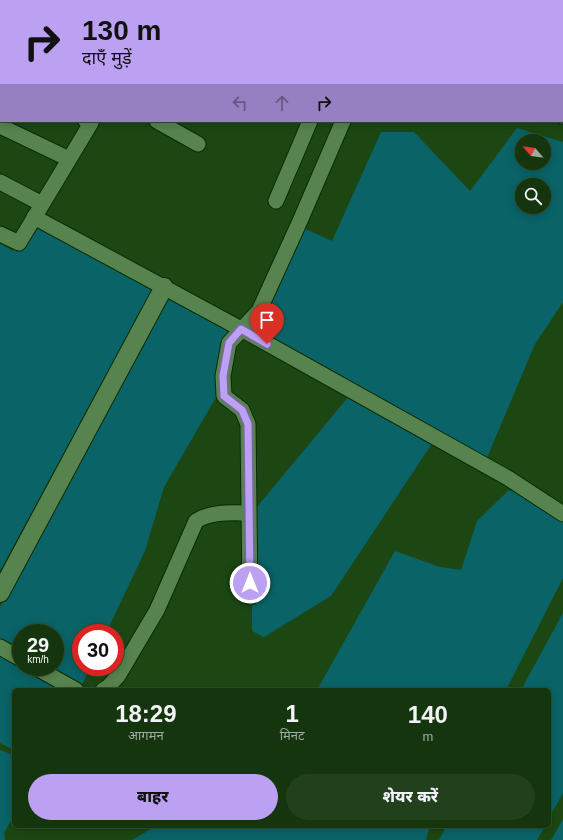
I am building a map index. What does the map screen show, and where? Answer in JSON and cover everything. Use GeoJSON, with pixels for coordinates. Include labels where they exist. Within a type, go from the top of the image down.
{"type":"FeatureCollection","features":[{"type":"Feature","properties":{"kind":"street"},"geometry":{"type":"LineString","coordinates":[[0,234],[19,243],[91,123],[88,122]]}},
{"type":"Feature","properties":{"kind":"street"},"geometry":{"type":"LineString","coordinates":[[159,122],[198,144]]}},
{"type":"Feature","properties":{"kind":"street"},"geometry":{"type":"LineString","coordinates":[[276,201],[310,122]]}},
{"type":"Feature","properties":{"kind":"street"},"geometry":{"type":"LineString","coordinates":[[250,597],[248,424],[242,410],[224,396],[223,376],[229,343],[259,311],[343,122]]}},
{"type":"Feature","properties":{"kind":"street"},"geometry":{"type":"LineString","coordinates":[[0,126],[69,159]]}},
{"type":"Feature","properties":{"kind":"street"},"geometry":{"type":"LineString","coordinates":[[0,182],[42,204]]}},
{"type":"Feature","properties":{"kind":"street"},"geometry":{"type":"LineString","coordinates":[[34,217],[241,329],[508,478],[563,514]]}},
{"type":"Feature","properties":{"kind":"street"},"geometry":{"type":"LineString","coordinates":[[0,593],[164,287]]}},
{"type":"Feature","properties":{"kind":"street"},"geometry":{"type":"LineString","coordinates":[[106,688],[118,676],[157,610],[196,521],[203,517],[218,514],[249,513]]}},
{"type":"Feature","properties":{"kind":"street"},"geometry":{"type":"LineString","coordinates":[[0,647],[12,654]]}},
{"type":"Feature","properties":{"kind":"street"},"geometry":{"type":"LineString","coordinates":[[51,676],[72,688]]}},
{"type":"Feature","properties":{"kind":"water"},"geometry":{"type":"Polygon","coordinates":[[[517,128],[537,134],[515,134],[515,170],[551,170],[551,138],[563,142],[563,302],[535,344],[486,460],[248,331],[301,227],[332,241],[381,132],[414,132],[470,191],[517,128]]]}},
{"type":"Feature","properties":{"kind":"water"},"geometry":{"type":"Polygon","coordinates":[[[39,217],[156,282],[0,571],[0,243],[13,251],[39,217]]]}},
{"type":"Feature","properties":{"kind":"water"},"geometry":{"type":"Polygon","coordinates":[[[172,293],[230,331],[218,394],[164,487],[145,551],[110,624],[72,624],[72,676],[86,676],[81,688],[12,688],[12,749],[0,743],[0,607],[114,394],[172,293]]]}},
{"type":"Feature","properties":{"kind":"water"},"geometry":{"type":"Polygon","coordinates":[[[349,396],[433,442],[331,596],[264,637],[252,631],[252,513],[349,396]]]}},
{"type":"Feature","properties":{"kind":"water"},"geometry":{"type":"Polygon","coordinates":[[[509,490],[563,513],[563,578],[507,688],[318,688],[395,551],[440,567],[461,570],[477,521],[509,490]]]}},
{"type":"Feature","properties":{"kind":"water"},"geometry":{"type":"Polygon","coordinates":[[[563,613],[563,793],[551,814],[551,688],[522,688],[563,613]]]}},
{"type":"Feature","properties":{"kind":"water"},"geometry":{"type":"Polygon","coordinates":[[[0,750],[12,754],[12,819],[4,833],[5,840],[0,840],[0,750]]]}},
{"type":"Feature","properties":{"kind":"water"},"geometry":{"type":"Polygon","coordinates":[[[563,819],[563,840],[551,840],[563,819]]]}},
{"type":"Feature","properties":{"kind":"water"},"geometry":{"type":"Polygon","coordinates":[[[153,828],[429,828],[426,840],[132,840],[153,828]]]}},
{"type":"Feature","properties":{"kind":"water"},"geometry":{"type":"Polygon","coordinates":[[[445,828],[544,828],[537,840],[439,840],[445,828]]]}},
{"type":"Feature","properties":{"kind":"route"},"geometry":{"type":"LineString","coordinates":[[250,583],[248,424],[246,416],[242,410],[224,396],[223,376],[229,343],[241,329],[267,344]]}}]}
